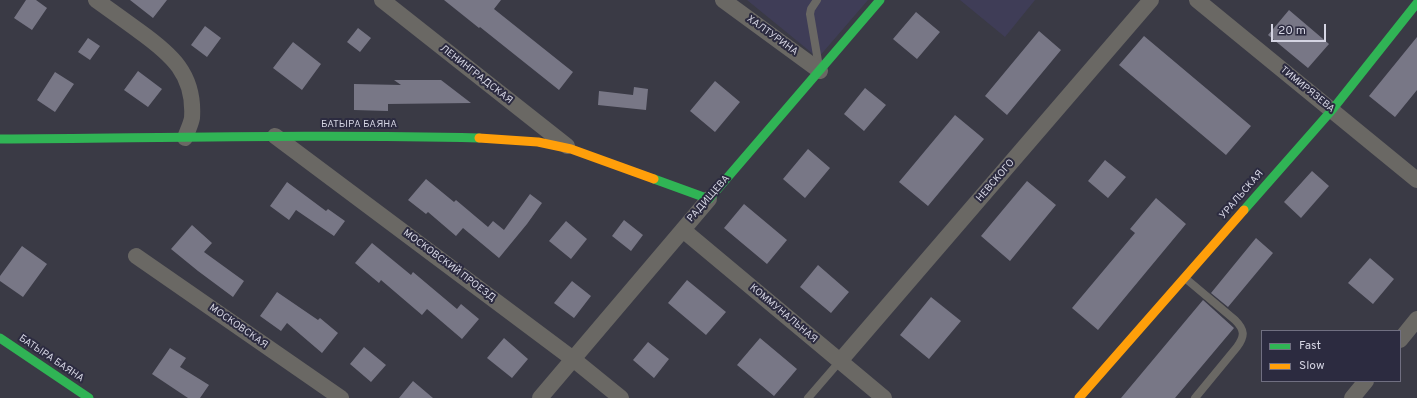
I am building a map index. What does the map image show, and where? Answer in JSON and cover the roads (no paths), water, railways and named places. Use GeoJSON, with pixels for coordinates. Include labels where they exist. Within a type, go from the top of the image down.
{"type":"FeatureCollection","features":[{"type":"Feature","properties":{"kind":"street"},"geometry":{"type":"LineString","coordinates":[[96,0],[163,48],[176,62],[186,78],[192,100],[192,119],[185,138]]}},
{"type":"Feature","properties":{"kind":"street","name":"ЛЕНИНГРАДСКАЯ"},"geometry":{"type":"LineString","coordinates":[[382,0],[571,149]]}},
{"type":"Feature","properties":{"kind":"street","name":"ХАЛТУРИНА"},"geometry":{"type":"LineString","coordinates":[[723,0],[820,71]]}},
{"type":"Feature","properties":{"kind":"street","name":"РАДИЩЕВА"},"geometry":{"type":"LineString","coordinates":[[540,398],[880,0]]}},
{"type":"Feature","properties":{"kind":"street","name":"НЕВСКОГО"},"geometry":{"type":"LineString","coordinates":[[840,361],[1151,0]]}},
{"type":"Feature","properties":{"kind":"street","name":"ТИМИРЯЗЕВА"},"geometry":{"type":"LineString","coordinates":[[1197,0],[1417,180]]}},
{"type":"Feature","properties":{"kind":"street","name":"УРАЛЬСКАЯ"},"geometry":{"type":"LineString","coordinates":[[1079,398],[1332,110],[1417,3]]}},
{"type":"Feature","properties":{"kind":"street","name":"БАТЫРА БАЯНА"},"geometry":{"type":"LineString","coordinates":[[0,139],[275,136],[433,136],[505,139],[538,142],[571,149],[709,199]]}},
{"type":"Feature","properties":{"kind":"street","name":"МОСКОВСКИЙ ПРОЕЗД"},"geometry":{"type":"LineString","coordinates":[[275,136],[573,359],[621,398]]}},
{"type":"Feature","properties":{"kind":"street","name":"КОММУНАЛЬНАЯ"},"geometry":{"type":"LineString","coordinates":[[683,230],[884,398]]}},
{"type":"Feature","properties":{"kind":"street","name":"МОСКОВСКАЯ"},"geometry":{"type":"LineString","coordinates":[[136,256],[341,398]]}},
{"type":"Feature","properties":{"kind":"street"},"geometry":{"type":"LineString","coordinates":[[1401,339],[1417,319]]}},
{"type":"Feature","properties":{"kind":"street","name":"БАТЫРА БАЯНА"},"geometry":{"type":"LineString","coordinates":[[0,338],[89,398]]}},
{"type":"Feature","properties":{"kind":"street"},"geometry":{"type":"LineString","coordinates":[[1352,398],[1365,382]]}},
{"type":"Feature","properties":{"kind":"lane"},"geometry":{"type":"LineString","coordinates":[[817,0],[811,9],[810,14],[820,71]]}},
{"type":"Feature","properties":{"kind":"lane"},"geometry":{"type":"LineString","coordinates":[[1184,278],[1241,325],[1243,332],[1242,340],[1237,348],[1194,398]]}},
{"type":"Feature","properties":{"kind":"lane"},"geometry":{"type":"LineString","coordinates":[[808,398],[840,361]]}}]}
